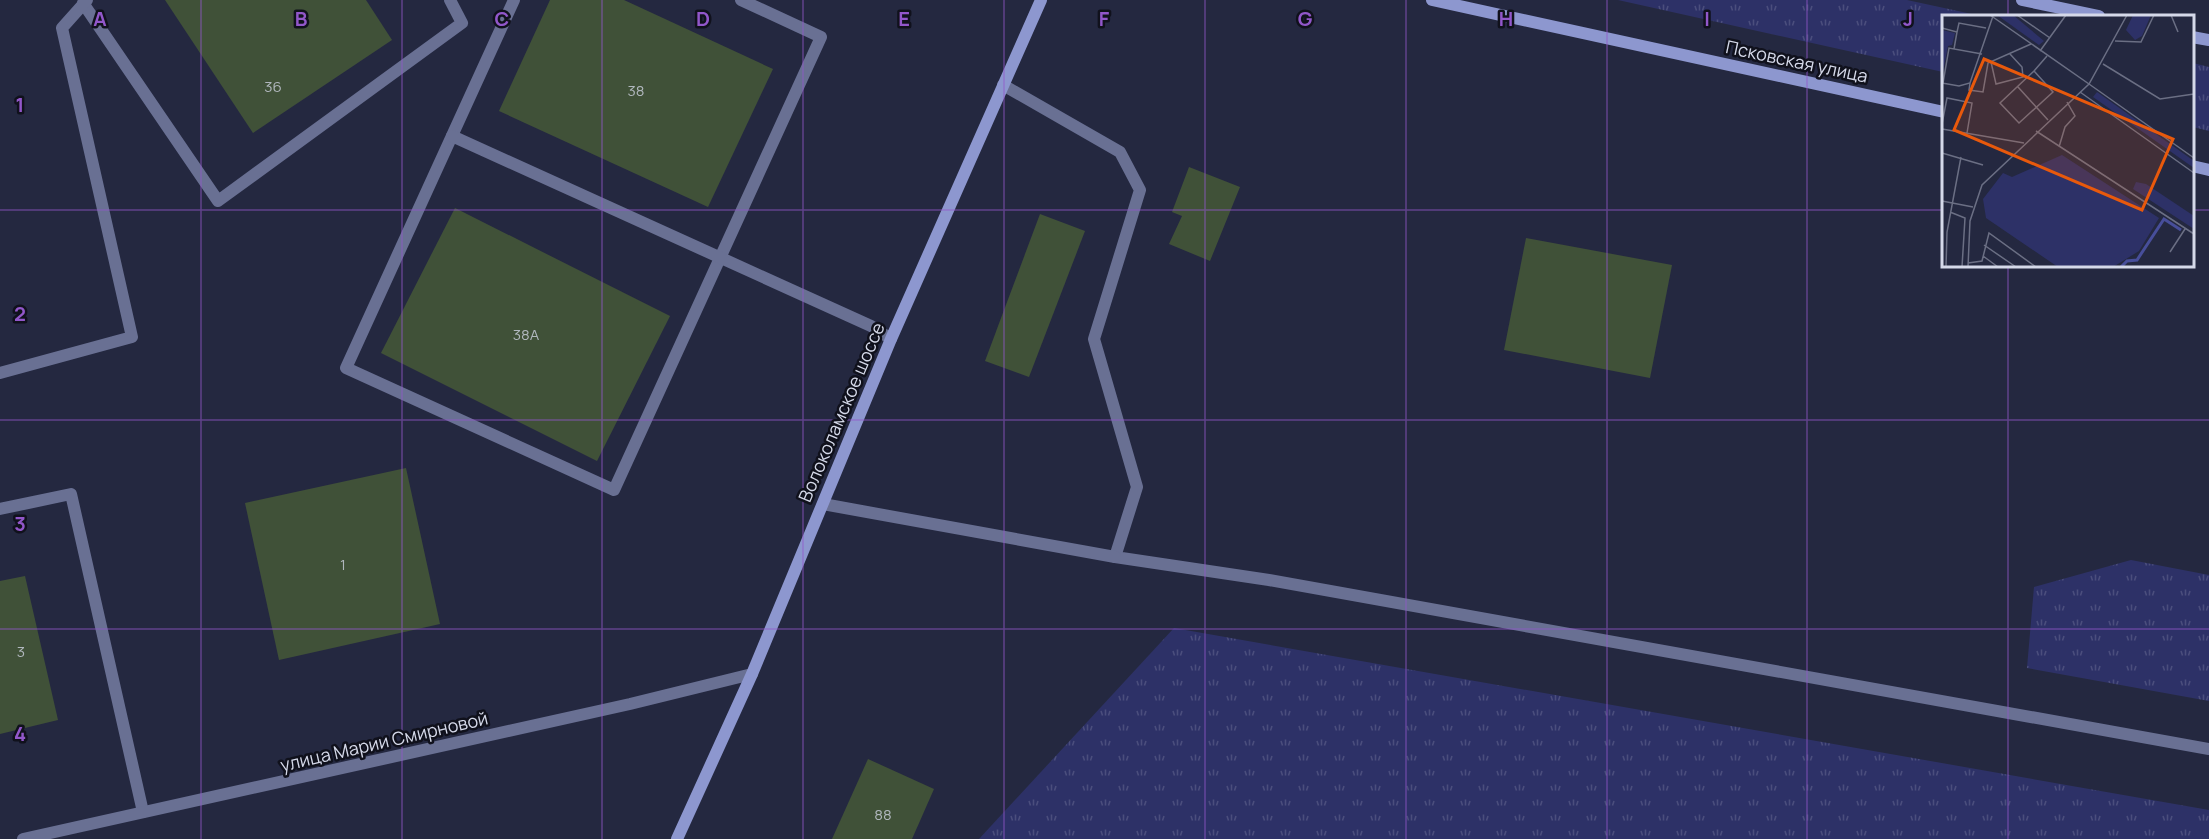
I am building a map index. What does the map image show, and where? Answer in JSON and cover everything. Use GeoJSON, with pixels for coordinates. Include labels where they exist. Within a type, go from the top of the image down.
{"type":"FeatureCollection","features":[{"type":"Feature","properties":{"kind":"main road","name":"Волоколамское шоссе"},"geometry":{"type":"LineString","coordinates":[[676,839],[752,674],[891,339],[1041,0]]}},
{"type":"Feature","properties":{"kind":"main road","name":"Псковская улица"},"geometry":{"type":"LineString","coordinates":[[1432,0],[1942,112]]}},
{"type":"Feature","properties":{"kind":"main road"},"geometry":{"type":"LineString","coordinates":[[2022,0],[2094,15]]}},
{"type":"Feature","properties":{"kind":"main road"},"geometry":{"type":"LineString","coordinates":[[2194,37],[2209,40]]}},
{"type":"Feature","properties":{"kind":"main road"},"geometry":{"type":"LineString","coordinates":[[2194,166],[2209,170]]}},
{"type":"Feature","properties":{"kind":"street"},"geometry":{"type":"LineString","coordinates":[[0,373],[132,337],[62,28],[85,2],[218,201],[462,23],[450,0]]}},
{"type":"Feature","properties":{"kind":"street"},"geometry":{"type":"LineString","coordinates":[[514,0],[346,368],[614,490],[822,37],[741,0]]}},
{"type":"Feature","properties":{"kind":"street"},"geometry":{"type":"LineString","coordinates":[[1002,85],[1120,152],[1140,190],[1094,339],[1137,487],[1115,557]]}},
{"type":"Feature","properties":{"kind":"street"},"geometry":{"type":"LineString","coordinates":[[452,136],[871,326],[891,339]]}},
{"type":"Feature","properties":{"kind":"street"},"geometry":{"type":"LineString","coordinates":[[0,509],[71,494],[143,812]]}},
{"type":"Feature","properties":{"kind":"street"},"geometry":{"type":"LineString","coordinates":[[822,504],[1115,557],[1269,580],[2209,749]]}},
{"type":"Feature","properties":{"kind":"street","name":"улица Марии Смирновой"},"geometry":{"type":"LineString","coordinates":[[23,839],[606,709],[752,674]]}},
{"type":"Feature","properties":{"kind":"green space"},"geometry":{"type":"Polygon","coordinates":[[[1618,0],[1907,0],[1976,15],[1942,15],[1942,72],[1618,0]]]}},
{"type":"Feature","properties":{"kind":"green space"},"geometry":{"type":"Polygon","coordinates":[[[2194,63],[2209,67],[2209,131],[2194,127],[2194,63]]]}},
{"type":"Feature","properties":{"kind":"green space"},"geometry":{"type":"Polygon","coordinates":[[[2131,560],[2209,575],[2209,701],[2027,668],[2034,587],[2131,560]]]}},
{"type":"Feature","properties":{"kind":"green space"},"geometry":{"type":"Polygon","coordinates":[[[1174,628],[2209,810],[2209,839],[979,839],[1174,628]]]}},
{"type":"Feature","properties":{"kind":"building"},"geometry":{"type":"Polygon","coordinates":[[[165,0],[366,0],[392,40],[253,133],[165,0]]]}},
{"type":"Feature","properties":{"kind":"building"},"geometry":{"type":"Polygon","coordinates":[[[550,0],[624,0],[773,69],[708,207],[499,111],[550,0]]]}},
{"type":"Feature","properties":{"kind":"building"},"geometry":{"type":"Polygon","coordinates":[[[1189,167],[1240,187],[1210,261],[1169,244],[1182,216],[1172,212],[1189,167]]]}},
{"type":"Feature","properties":{"kind":"building"},"geometry":{"type":"Polygon","coordinates":[[[455,208],[670,316],[597,461],[381,353],[455,208]]]}},
{"type":"Feature","properties":{"kind":"building"},"geometry":{"type":"Polygon","coordinates":[[[1040,214],[1085,231],[1029,377],[985,361],[1040,214]]]}},
{"type":"Feature","properties":{"kind":"building"},"geometry":{"type":"Polygon","coordinates":[[[1526,238],[1672,265],[1650,378],[1504,350],[1526,238]]]}},
{"type":"Feature","properties":{"kind":"building"},"geometry":{"type":"Polygon","coordinates":[[[406,468],[440,624],[279,660],[245,503],[406,468]]]}},
{"type":"Feature","properties":{"kind":"building"},"geometry":{"type":"Polygon","coordinates":[[[25,576],[58,720],[0,734],[0,581],[25,576]]]}},
{"type":"Feature","properties":{"kind":"building"},"geometry":{"type":"Polygon","coordinates":[[[868,759],[934,789],[912,839],[832,839],[868,759]]]}}]}
